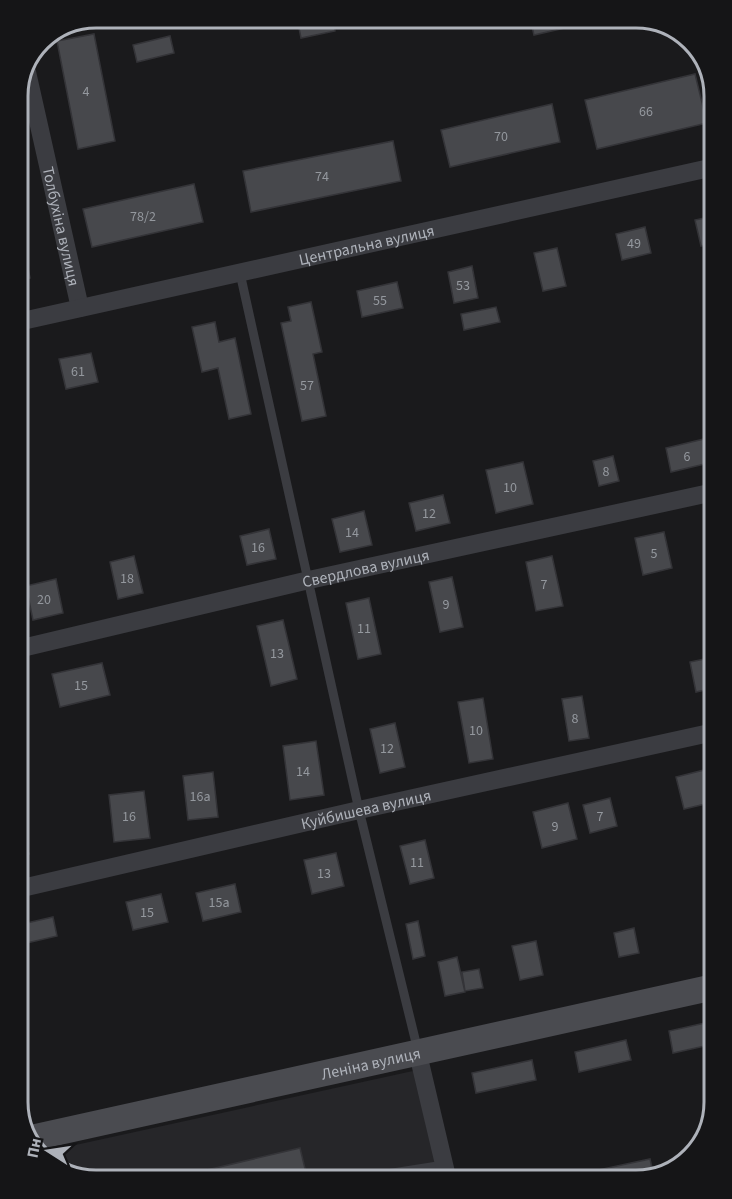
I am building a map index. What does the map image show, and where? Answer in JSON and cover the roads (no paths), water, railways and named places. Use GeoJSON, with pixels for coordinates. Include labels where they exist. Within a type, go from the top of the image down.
{"type":"FeatureCollection","features":[{"type":"Feature","properties":{"kind":"main road","name":"Леніна вулиця"},"geometry":{"type":"LineString","coordinates":[[38,1138],[704,989]]}},
{"type":"Feature","properties":{"kind":"street","name":"Толбухіна вулиця"},"geometry":{"type":"LineString","coordinates":[[30,85],[80,308]]}},
{"type":"Feature","properties":{"kind":"street","name":"Центральна вулиця"},"geometry":{"type":"LineString","coordinates":[[29,320],[704,169]]}},
{"type":"Feature","properties":{"kind":"street","name":"Свердлова вулиця"},"geometry":{"type":"LineString","coordinates":[[28,647],[309,580],[704,494]]}},
{"type":"Feature","properties":{"kind":"street","name":"Куйбишева вулиця"},"geometry":{"type":"LineString","coordinates":[[28,887],[359,810],[704,734]]}},
{"type":"Feature","properties":{"kind":"street"},"geometry":{"type":"LineString","coordinates":[[418,1054],[445,1170]]}},
{"type":"Feature","properties":{"kind":"lane"},"geometry":{"type":"LineString","coordinates":[[240,273],[359,810],[418,1054]]}}]}
